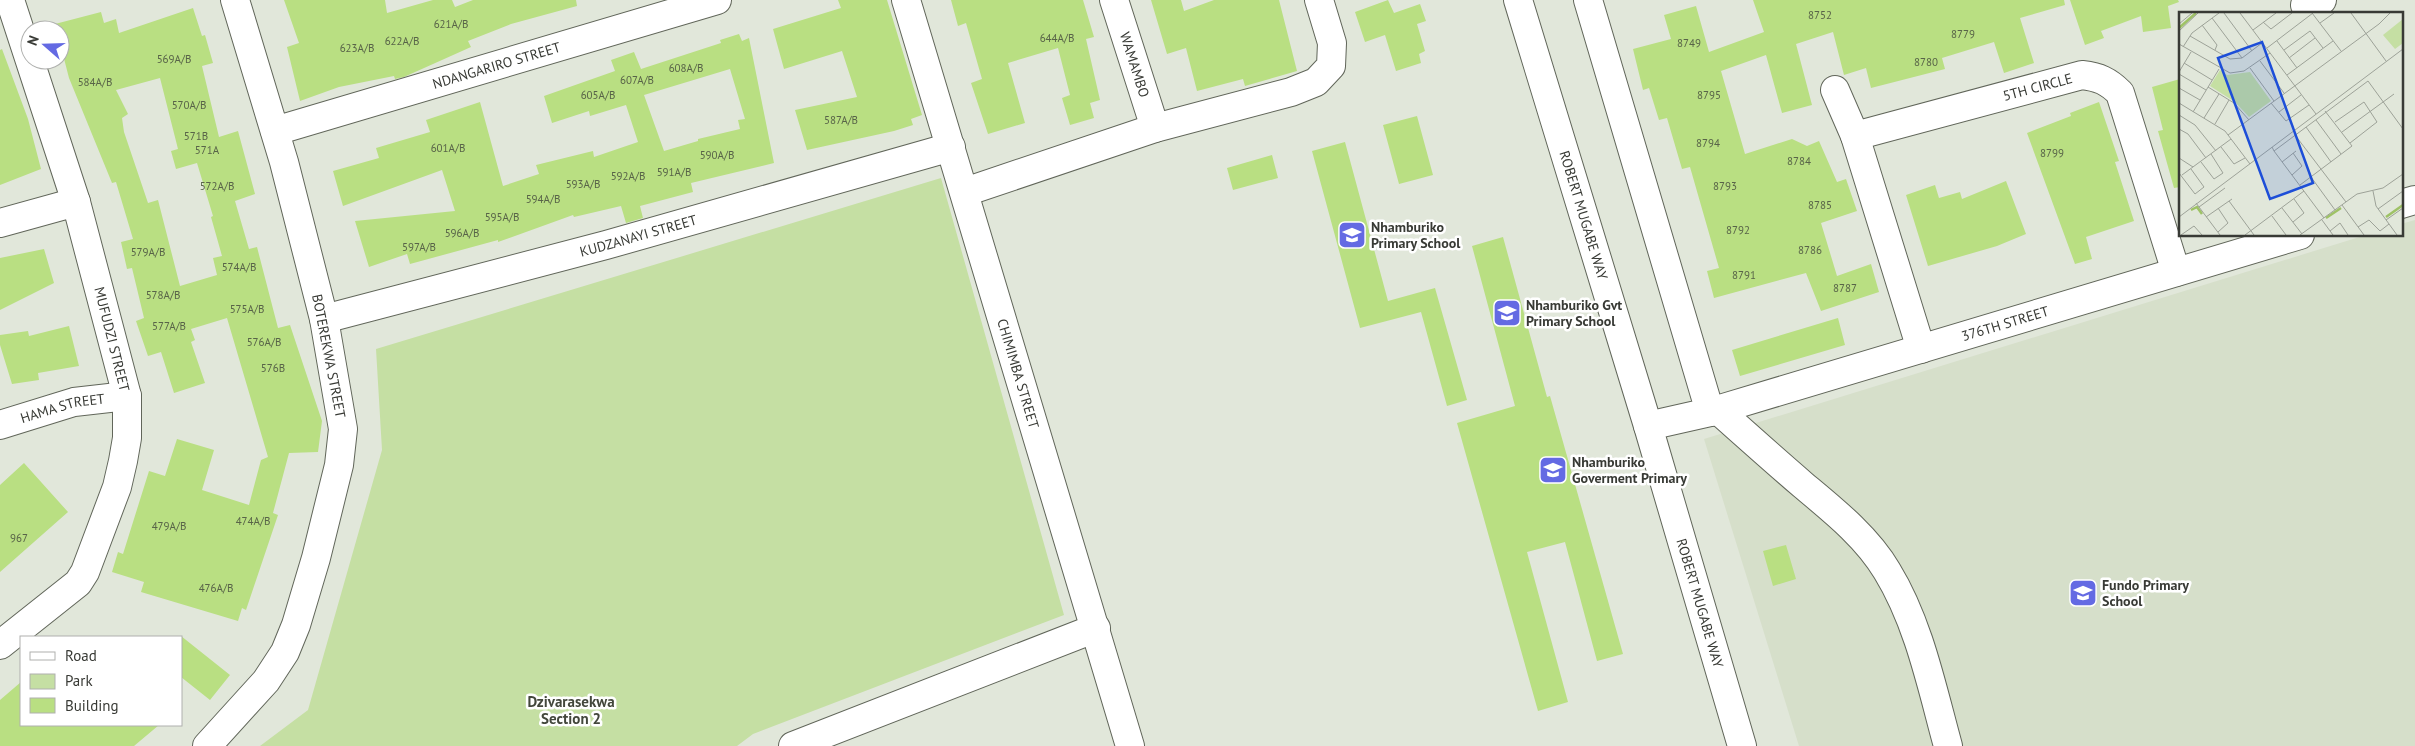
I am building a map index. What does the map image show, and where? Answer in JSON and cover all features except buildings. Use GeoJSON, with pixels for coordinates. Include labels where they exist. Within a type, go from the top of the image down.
{"type":"FeatureCollection","features":[{"type":"Feature","properties":{"kind":"street","name":"MUFUDZI STREET"},"geometry":{"type":"LineString","coordinates":[[0,645],[78,583],[85,572],[116,488],[127,438],[127,396],[76,202],[10,0]]}},
{"type":"Feature","properties":{"kind":"street","name":"BOTEREKWA STREET"},"geometry":{"type":"LineString","coordinates":[[207,746],[266,681],[285,652],[308,586],[339,465],[344,429],[324,319],[275,131],[235,0]]}},
{"type":"Feature","properties":{"kind":"street","name":"NDANGARIRO STREET"},"geometry":{"type":"LineString","coordinates":[[275,131],[717,0]]}},
{"type":"Feature","properties":{"kind":"street","name":"CHIMIMBA STREET"},"geometry":{"type":"LineString","coordinates":[[906,0],[1130,746]]}},
{"type":"Feature","properties":{"kind":"street","name":"WAMAMBO"},"geometry":{"type":"LineString","coordinates":[[1114,0],[1155,128]]}},
{"type":"Feature","properties":{"kind":"street"},"geometry":{"type":"LineString","coordinates":[[965,192],[1155,128],[1291,92],[1316,82],[1331,66],[1332,43],[1319,0]]}},
{"type":"Feature","properties":{"kind":"street","name":"ROBERT MUGABE WAY"},"geometry":{"type":"LineString","coordinates":[[1518,0],[1648,426],[1742,746]]}},
{"type":"Feature","properties":{"kind":"street"},"geometry":{"type":"LineString","coordinates":[[1592,1],[1714,411],[1831,509],[1872,550],[1887,570],[1898,591],[1922,652],[1948,746]]}},
{"type":"Feature","properties":{"kind":"street","name":"5TH CIRCLE"},"geometry":{"type":"LineString","coordinates":[[1855,136],[2082,75],[2098,77],[2109,82],[2120,93],[2176,272]]}},
{"type":"Feature","properties":{"kind":"street"},"geometry":{"type":"LineString","coordinates":[[1835,90],[1855,136],[1921,350]]}},
{"type":"Feature","properties":{"kind":"street","name":"KUDZANAYI STREET"},"geometry":{"type":"LineString","coordinates":[[324,319],[615,242],[951,147]]}},
{"type":"Feature","properties":{"kind":"street"},"geometry":{"type":"LineString","coordinates":[[2402,204],[2415,200]]}},
{"type":"Feature","properties":{"kind":"street"},"geometry":{"type":"LineString","coordinates":[[0,223],[76,202]]}},
{"type":"Feature","properties":{"kind":"street","name":"376TH STREET"},"geometry":{"type":"LineString","coordinates":[[1648,426],[1714,411],[2297,236]]}},
{"type":"Feature","properties":{"kind":"street","name":"HAMA STREET"},"geometry":{"type":"LineString","coordinates":[[0,425],[74,402],[127,396]]}},
{"type":"Feature","properties":{"kind":"street"},"geometry":{"type":"LineString","coordinates":[[793,746],[1096,628]]}},
{"type":"Feature","properties":{"kind":"shaded area","name":"Fundo Primary School"},"geometry":{"type":"Polygon","coordinates":[[[2415,220],[2415,746],[1799,746],[1704,439],[2363,236],[2402,236],[2402,224],[2415,220]]]}},
{"type":"Feature","properties":{"kind":"green space"},"geometry":{"type":"Polygon","coordinates":[[[941,178],[1064,615],[753,734],[737,746],[260,746],[308,710],[382,450],[376,349],[941,178]]]}},
{"type":"Feature","properties":{"kind":"place","name":"Nhamburiko Primary School"},"geometry":{"type":"Point","coordinates":[1352,235]}},
{"type":"Feature","properties":{"kind":"place","name":"Nhamburiko Gvt Primary School"},"geometry":{"type":"Point","coordinates":[1507,313]}},
{"type":"Feature","properties":{"kind":"place","name":"Nhamburiko Goverment Primary"},"geometry":{"type":"Point","coordinates":[1553,470]}},
{"type":"Feature","properties":{"kind":"place","name":"Fundo Primary School"},"geometry":{"type":"Point","coordinates":[2083,593]}},
{"type":"Feature","properties":{"kind":"district","name":"Dzivarasekwa Section 2"},"geometry":{"type":"Point","coordinates":[571,710]}}]}
